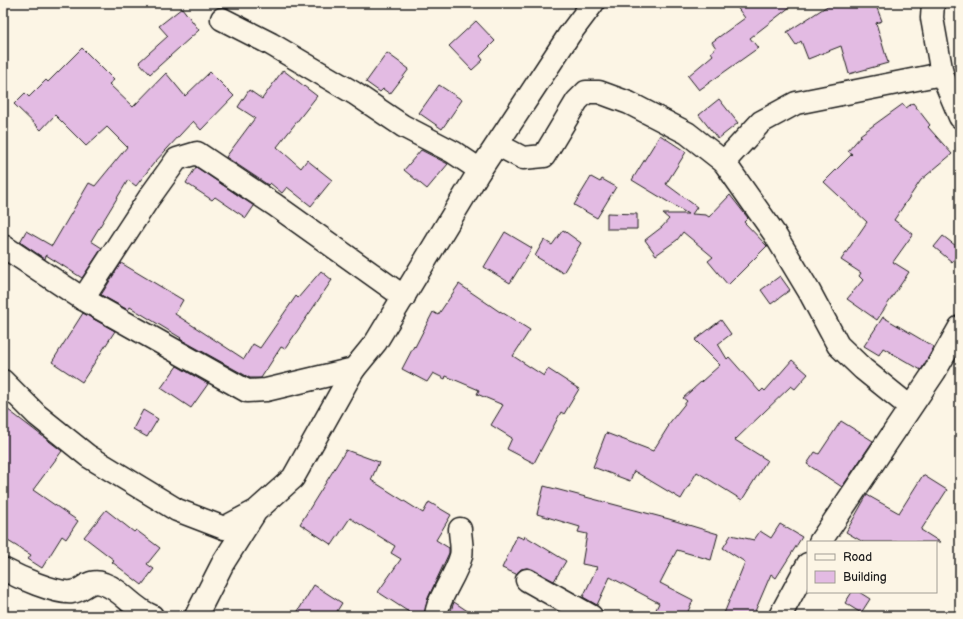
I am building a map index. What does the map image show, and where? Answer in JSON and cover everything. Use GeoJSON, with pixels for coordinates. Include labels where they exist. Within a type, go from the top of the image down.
{"type":"FeatureCollection","features":[{"type":"Feature","properties":{"kind":"street"},"geometry":{"type":"LineString","coordinates":[[3,381],[37,415],[88,456],[177,510],[224,528],[256,511],[293,478],[354,369],[376,342],[480,170],[498,145],[569,35],[593,3]]}},
{"type":"Feature","properties":{"kind":"street"},"geometry":{"type":"LineString","coordinates":[[933,3],[932,18],[942,74],[960,117]]}},
{"type":"Feature","properties":{"kind":"street"},"geometry":{"type":"LineString","coordinates":[[222,19],[271,44],[354,93],[403,126],[453,152],[480,170]]}},
{"type":"Feature","properties":{"kind":"street"},"geometry":{"type":"LineString","coordinates":[[724,162],[761,122],[796,103],[942,74]]}},
{"type":"Feature","properties":{"kind":"street"},"geometry":{"type":"LineString","coordinates":[[498,145],[523,158],[544,156],[577,101],[586,92],[599,92],[629,103],[687,133],[724,162],[774,233],[809,290],[838,345],[863,369],[910,407]]}},
{"type":"Feature","properties":{"kind":"street"},"geometry":{"type":"LineString","coordinates":[[83,298],[149,198],[177,160],[197,153],[275,205],[404,297]]}},
{"type":"Feature","properties":{"kind":"street"},"geometry":{"type":"LineString","coordinates":[[4,250],[83,298],[248,391],[272,388],[354,369]]}},
{"type":"Feature","properties":{"kind":"street"},"geometry":{"type":"LineString","coordinates":[[821,541],[935,371],[960,327]]}},
{"type":"Feature","properties":{"kind":"street"},"geometry":{"type":"LineString","coordinates":[[196,616],[223,562],[256,511]]}},
{"type":"Feature","properties":{"kind":"street"},"geometry":{"type":"LineString","coordinates":[[436,616],[436,610],[452,580],[462,555],[460,529]]}},
{"type":"Feature","properties":{"kind":"street"},"geometry":{"type":"LineString","coordinates":[[780,616],[807,566]]}},
{"type":"Feature","properties":{"kind":"street"},"geometry":{"type":"LineString","coordinates":[[3,569],[62,592],[74,591],[92,582],[103,583],[115,589],[142,612],[152,616]]}},
{"type":"Feature","properties":{"kind":"street"},"geometry":{"type":"LineString","coordinates":[[527,580],[591,616]]}},
{"type":"Feature","properties":{"kind":"building"},"geometry":{"type":"Polygon","coordinates":[[[734,3],[795,3],[750,38],[758,48],[699,90],[688,76],[713,55],[711,52],[716,48],[712,42],[745,18],[734,3]]]}},
{"type":"Feature","properties":{"kind":"building"},"geometry":{"type":"Polygon","coordinates":[[[832,3],[875,3],[882,21],[876,23],[888,63],[849,74],[841,46],[808,59],[801,41],[796,45],[787,32],[832,3]]]}},
{"type":"Feature","properties":{"kind":"building"},"geometry":{"type":"Polygon","coordinates":[[[182,8],[199,30],[150,74],[139,62],[168,36],[159,26],[182,8]]]}},
{"type":"Feature","properties":{"kind":"building"},"geometry":{"type":"Polygon","coordinates":[[[476,21],[495,41],[480,56],[483,60],[472,70],[449,46],[476,21]]]}},
{"type":"Feature","properties":{"kind":"building"},"geometry":{"type":"Polygon","coordinates":[[[82,48],[114,80],[109,84],[133,107],[166,73],[185,96],[210,72],[234,96],[201,130],[193,121],[154,163],[136,186],[128,180],[91,241],[102,248],[82,278],[46,255],[45,259],[20,242],[26,231],[52,246],[89,183],[95,186],[127,147],[107,127],[86,146],[55,115],[41,130],[14,104],[25,93],[29,97],[46,80],[48,82],[82,48]]]}},
{"type":"Feature","properties":{"kind":"building"},"geometry":{"type":"Polygon","coordinates":[[[387,53],[409,69],[390,94],[383,89],[380,92],[366,82],[387,53]]]}},
{"type":"Feature","properties":{"kind":"building"},"geometry":{"type":"Polygon","coordinates":[[[283,70],[317,96],[277,147],[301,168],[307,160],[332,180],[311,206],[287,187],[282,193],[270,183],[268,185],[226,157],[255,118],[238,107],[249,90],[262,99],[283,70]]]}},
{"type":"Feature","properties":{"kind":"building"},"geometry":{"type":"Polygon","coordinates":[[[439,85],[462,100],[442,129],[419,113],[439,85]]]}},
{"type":"Feature","properties":{"kind":"building"},"geometry":{"type":"Polygon","coordinates":[[[719,99],[738,123],[718,139],[699,115],[719,99]]]}},
{"type":"Feature","properties":{"kind":"building"},"geometry":{"type":"Polygon","coordinates":[[[913,103],[930,125],[928,127],[952,154],[921,180],[894,220],[913,234],[893,262],[909,272],[877,320],[847,299],[863,280],[859,276],[861,273],[841,260],[867,222],[824,182],[852,154],[848,151],[861,136],[860,135],[903,104],[906,108],[913,103]]]}},
{"type":"Feature","properties":{"kind":"building"},"geometry":{"type":"Polygon","coordinates":[[[660,135],[686,152],[666,184],[697,207],[692,214],[706,215],[709,217],[730,195],[748,218],[744,222],[767,246],[728,285],[708,261],[713,257],[683,232],[677,240],[656,255],[645,240],[662,227],[669,219],[663,214],[688,214],[632,180],[660,135]]]}},
{"type":"Feature","properties":{"kind":"building"},"geometry":{"type":"Polygon","coordinates":[[[421,150],[448,164],[427,189],[404,170],[421,150]]]}},
{"type":"Feature","properties":{"kind":"building"},"geometry":{"type":"Polygon","coordinates":[[[196,167],[254,206],[246,218],[215,197],[212,200],[186,183],[196,167]]]}},
{"type":"Feature","properties":{"kind":"building"},"geometry":{"type":"Polygon","coordinates":[[[591,177],[600,182],[602,179],[616,187],[597,218],[574,205],[591,177]]]}},
{"type":"Feature","properties":{"kind":"building"},"geometry":{"type":"Polygon","coordinates":[[[607,213],[637,214],[637,229],[607,229],[607,213]]]}},
{"type":"Feature","properties":{"kind":"building"},"geometry":{"type":"Polygon","coordinates":[[[563,230],[581,243],[563,273],[535,256],[544,240],[552,245],[563,230]]]}},
{"type":"Feature","properties":{"kind":"building"},"geometry":{"type":"Polygon","coordinates":[[[505,232],[532,248],[510,283],[484,267],[505,232]]]}},
{"type":"Feature","properties":{"kind":"building"},"geometry":{"type":"Polygon","coordinates":[[[943,236],[960,249],[960,252],[952,262],[934,247],[943,236]]]}},
{"type":"Feature","properties":{"kind":"building"},"geometry":{"type":"Polygon","coordinates":[[[121,263],[183,300],[175,314],[244,359],[253,344],[260,348],[296,296],[298,298],[321,271],[332,280],[285,349],[281,347],[261,378],[250,378],[180,339],[181,338],[130,307],[128,310],[101,295],[121,263]]]}},
{"type":"Feature","properties":{"kind":"building"},"geometry":{"type":"Polygon","coordinates":[[[780,276],[790,290],[771,304],[761,290],[780,276]]]}},
{"type":"Feature","properties":{"kind":"building"},"geometry":{"type":"Polygon","coordinates":[[[459,284],[500,312],[530,330],[513,356],[544,376],[548,369],[579,389],[564,414],[561,412],[534,463],[507,449],[512,438],[491,425],[503,405],[477,394],[479,390],[446,376],[445,379],[433,373],[427,382],[402,369],[433,312],[438,315],[459,284]]]}},
{"type":"Feature","properties":{"kind":"building"},"geometry":{"type":"Polygon","coordinates":[[[83,313],[115,331],[82,382],[52,362],[83,313]]]}},
{"type":"Feature","properties":{"kind":"building"},"geometry":{"type":"Polygon","coordinates":[[[883,317],[934,347],[921,370],[883,348],[879,355],[864,346],[883,317]]]}},
{"type":"Feature","properties":{"kind":"building"},"geometry":{"type":"Polygon","coordinates":[[[721,320],[731,334],[718,344],[727,359],[729,357],[760,392],[763,389],[765,391],[792,360],[808,374],[795,389],[791,386],[735,440],[767,460],[742,500],[697,472],[681,499],[634,471],[630,481],[593,467],[606,433],[653,451],[668,427],[667,426],[687,401],[683,398],[720,365],[695,340],[721,320]]]}},
{"type":"Feature","properties":{"kind":"building"},"geometry":{"type":"Polygon","coordinates":[[[177,366],[208,384],[191,408],[161,388],[177,366]]]}},
{"type":"Feature","properties":{"kind":"building"},"geometry":{"type":"Polygon","coordinates":[[[3,406],[62,451],[33,490],[78,521],[66,539],[62,536],[42,568],[28,559],[31,555],[3,538],[3,406]]]}},
{"type":"Feature","properties":{"kind":"building"},"geometry":{"type":"Polygon","coordinates":[[[143,410],[158,419],[147,437],[133,429],[143,410]]]}},
{"type":"Feature","properties":{"kind":"building"},"geometry":{"type":"Polygon","coordinates":[[[841,421],[873,441],[842,487],[807,464],[815,452],[819,454],[841,421]]]}},
{"type":"Feature","properties":{"kind":"building"},"geometry":{"type":"Polygon","coordinates":[[[346,450],[379,462],[371,480],[423,513],[429,502],[451,515],[436,540],[449,548],[449,553],[428,598],[424,616],[415,616],[378,592],[401,559],[391,553],[395,546],[350,518],[332,545],[300,524],[346,450]]]}},
{"type":"Feature","properties":{"kind":"building"},"geometry":{"type":"Polygon","coordinates":[[[923,475],[947,490],[921,530],[940,542],[861,541],[846,532],[867,495],[899,513],[923,475]]]}},
{"type":"Feature","properties":{"kind":"building"},"geometry":{"type":"Polygon","coordinates":[[[544,486],[669,519],[718,534],[711,560],[677,550],[660,583],[693,600],[686,616],[653,616],[659,603],[610,577],[597,605],[583,597],[597,567],[582,564],[587,534],[578,532],[580,527],[537,514],[544,486]]]}},
{"type":"Feature","properties":{"kind":"building"},"geometry":{"type":"Polygon","coordinates":[[[106,510],[134,532],[136,530],[160,548],[147,564],[154,569],[142,585],[112,562],[114,560],[84,537],[106,510]]]}},
{"type":"Feature","properties":{"kind":"building"},"geometry":{"type":"Polygon","coordinates":[[[780,524],[802,537],[776,578],[771,574],[753,616],[723,616],[745,562],[723,548],[731,535],[754,540],[760,531],[771,538],[780,524]]]}},
{"type":"Feature","properties":{"kind":"building"},"geometry":{"type":"Polygon","coordinates":[[[517,536],[524,539],[525,536],[566,561],[554,581],[527,568],[521,569],[516,574],[502,568],[517,536]]]}},
{"type":"Feature","properties":{"kind":"building"},"geometry":{"type":"Polygon","coordinates":[[[314,585],[342,603],[334,616],[295,616],[314,585]]]}},
{"type":"Feature","properties":{"kind":"building"},"geometry":{"type":"Polygon","coordinates":[[[851,593],[861,593],[870,599],[861,613],[845,603],[851,593]]]}},
{"type":"Feature","properties":{"kind":"building"},"geometry":{"type":"Polygon","coordinates":[[[454,602],[475,616],[449,616],[454,602]]]}}]}
